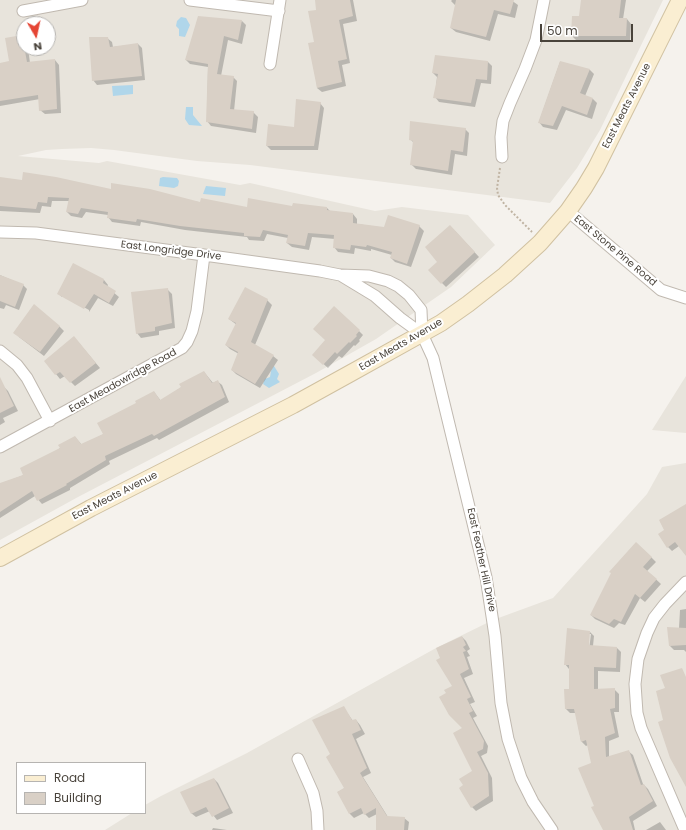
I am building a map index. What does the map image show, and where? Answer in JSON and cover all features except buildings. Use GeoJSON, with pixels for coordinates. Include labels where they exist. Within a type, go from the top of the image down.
{"type":"FeatureCollection","features":[{"type":"Feature","properties":{"kind":"street"},"geometry":{"type":"LineString","coordinates":[[23,11],[82,0]]}},
{"type":"Feature","properties":{"kind":"street"},"geometry":{"type":"LineString","coordinates":[[190,0],[279,6],[270,64]]}},
{"type":"Feature","properties":{"kind":"street"},"geometry":{"type":"LineString","coordinates":[[502,157],[501,137],[503,121],[536,40],[544,0]]}},
{"type":"Feature","properties":{"kind":"street","name":"East Meats Avenue"},"geometry":{"type":"LineString","coordinates":[[0,558],[91,508],[293,405],[422,334],[468,304],[506,275],[540,242],[568,211],[596,168],[680,0]]}},
{"type":"Feature","properties":{"kind":"street","name":"East Stone Pine Road"},"geometry":{"type":"LineString","coordinates":[[568,211],[661,290],[686,298]]}},
{"type":"Feature","properties":{"kind":"street","name":"East Longridge Drive"},"geometry":{"type":"LineString","coordinates":[[0,232],[36,234],[204,255],[340,275],[379,278],[398,286],[421,310],[422,334]]}},
{"type":"Feature","properties":{"kind":"street","name":"East Meadowridge Road"},"geometry":{"type":"LineString","coordinates":[[0,448],[182,348],[187,342],[192,331],[197,311],[204,255]]}},
{"type":"Feature","properties":{"kind":"street","name":"East Longridge Drive"},"geometry":{"type":"LineString","coordinates":[[340,275],[375,296],[400,318],[422,334]]}},
{"type":"Feature","properties":{"kind":"street","name":"East Feather Hill Drive"},"geometry":{"type":"LineString","coordinates":[[422,334],[433,358],[486,577],[495,636],[501,703],[508,739],[521,778],[533,802],[552,830]]}},
{"type":"Feature","properties":{"kind":"street"},"geometry":{"type":"LineString","coordinates":[[0,351],[17,365],[27,378],[50,421]]}},
{"type":"Feature","properties":{"kind":"street"},"geometry":{"type":"LineString","coordinates":[[685,830],[641,728],[637,713],[635,684],[638,659],[646,633],[654,618],[686,582]]}},
{"type":"Feature","properties":{"kind":"street"},"geometry":{"type":"LineString","coordinates":[[298,759],[313,793],[318,812],[318,830]]}},
{"type":"Feature","properties":{"kind":"path"},"geometry":{"type":"LineString","coordinates":[[502,157],[497,188],[498,195],[505,205],[540,242]]}},
{"type":"Feature","properties":{"kind":"shaded area"},"geometry":{"type":"Polygon","coordinates":[[[0,0],[663,0],[600,130],[577,168],[550,203],[250,165],[197,161],[114,150],[91,148],[46,150],[18,156],[99,163],[107,161],[240,185],[250,183],[375,211],[402,207],[468,215],[495,245],[451,287],[376,339],[316,373],[78,497],[0,540],[0,0]]]}},
{"type":"Feature","properties":{"kind":"shaded area"},"geometry":{"type":"Polygon","coordinates":[[[686,376],[686,433],[652,430],[686,376]]]}},
{"type":"Feature","properties":{"kind":"shaded area"},"geometry":{"type":"Polygon","coordinates":[[[686,463],[686,830],[105,830],[130,814],[146,814],[146,804],[247,753],[436,648],[493,620],[553,598],[647,494],[662,467],[686,463]]]}},
{"type":"Feature","properties":{"kind":"water"},"geometry":{"type":"Polygon","coordinates":[[[181,17],[186,18],[190,25],[185,37],[179,36],[179,29],[176,26],[177,21],[181,17]]]}},
{"type":"Feature","properties":{"kind":"water"},"geometry":{"type":"Polygon","coordinates":[[[133,85],[133,94],[113,96],[112,86],[133,85]]]}},
{"type":"Feature","properties":{"kind":"water"},"geometry":{"type":"Polygon","coordinates":[[[186,107],[193,107],[193,115],[202,126],[189,125],[185,119],[186,107]]]}},
{"type":"Feature","properties":{"kind":"water"},"geometry":{"type":"Polygon","coordinates":[[[160,178],[177,178],[179,181],[178,186],[174,188],[159,186],[160,178]]]}},
{"type":"Feature","properties":{"kind":"water"},"geometry":{"type":"Polygon","coordinates":[[[206,186],[226,188],[225,196],[203,194],[206,186]]]}},
{"type":"Feature","properties":{"kind":"water"},"geometry":{"type":"Polygon","coordinates":[[[274,366],[279,374],[277,379],[280,382],[269,388],[263,384],[265,379],[270,377],[274,366]]]}}]}
